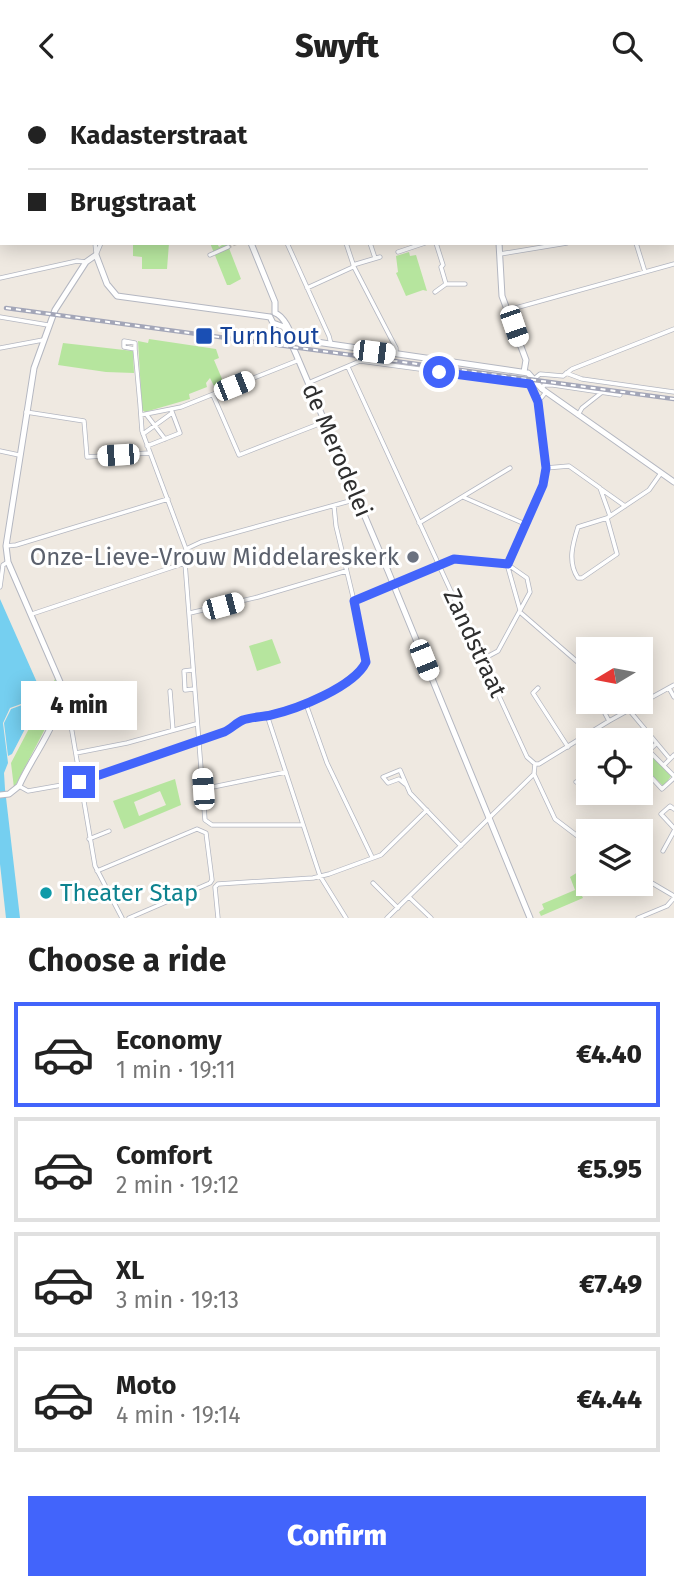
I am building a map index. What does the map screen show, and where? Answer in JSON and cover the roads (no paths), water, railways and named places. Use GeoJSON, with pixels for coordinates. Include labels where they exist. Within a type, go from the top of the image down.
{"type":"FeatureCollection","features":[{"type":"Feature","properties":{"kind":"street"},"geometry":{"type":"LineString","coordinates":[[95,245],[96,255],[107,284],[117,296],[273,315]]}},
{"type":"Feature","properties":{"kind":"street"},"geometry":{"type":"LineString","coordinates":[[6,794],[19,786],[61,702],[61,682],[3,555],[26,412],[34,367],[48,325],[86,262],[96,255],[100,245]]}},
{"type":"Feature","properties":{"kind":"street","name":"de Merodelei"},"geometry":{"type":"LineString","coordinates":[[252,245],[275,302],[273,315],[279,314],[278,321],[292,337],[297,357],[530,918]]}},
{"type":"Feature","properties":{"kind":"street"},"geometry":{"type":"LineString","coordinates":[[288,245],[329,336],[330,346]]}},
{"type":"Feature","properties":{"kind":"street"},"geometry":{"type":"LineString","coordinates":[[347,245],[353,266],[396,348],[396,354]]}},
{"type":"Feature","properties":{"kind":"street"},"geometry":{"type":"LineString","coordinates":[[307,288],[378,257],[371,245]]}},
{"type":"Feature","properties":{"kind":"street"},"geometry":{"type":"LineString","coordinates":[[398,252],[419,245]]}},
{"type":"Feature","properties":{"kind":"street"},"geometry":{"type":"LineString","coordinates":[[437,245],[446,284]]}},
{"type":"Feature","properties":{"kind":"street"},"geometry":{"type":"LineString","coordinates":[[499,245],[502,296],[526,360],[524,372]]}},
{"type":"Feature","properties":{"kind":"street"},"geometry":{"type":"LineString","coordinates":[[499,254],[555,245]]}},
{"type":"Feature","properties":{"kind":"street"},"geometry":{"type":"LineString","coordinates":[[637,245],[645,272]]}},
{"type":"Feature","properties":{"kind":"street"},"geometry":{"type":"LineString","coordinates":[[210,255],[228,247]]}},
{"type":"Feature","properties":{"kind":"street"},"geometry":{"type":"LineString","coordinates":[[0,278],[77,261],[86,262]]}},
{"type":"Feature","properties":{"kind":"street"},"geometry":{"type":"LineString","coordinates":[[508,310],[674,264]]}},
{"type":"Feature","properties":{"kind":"street"},"geometry":{"type":"LineString","coordinates":[[435,292],[446,284],[465,284]]}},
{"type":"Feature","properties":{"kind":"street"},"geometry":{"type":"LineString","coordinates":[[0,317],[48,325]]}},
{"type":"Feature","properties":{"kind":"street"},"geometry":{"type":"LineString","coordinates":[[533,379],[540,374],[560,376],[674,329]]}},
{"type":"Feature","properties":{"kind":"street"},"geometry":{"type":"LineString","coordinates":[[292,337],[330,346],[530,374],[544,391],[674,482]]}},
{"type":"Feature","properties":{"kind":"street"},"geometry":{"type":"LineString","coordinates":[[0,348],[43,340]]}},
{"type":"Feature","properties":{"kind":"street"},"geometry":{"type":"LineString","coordinates":[[135,349],[146,446],[186,549],[205,820],[208,824],[303,825]]}},
{"type":"Feature","properties":{"kind":"street"},"geometry":{"type":"LineString","coordinates":[[143,415],[171,411],[297,357]]}},
{"type":"Feature","properties":{"kind":"street"},"geometry":{"type":"LineString","coordinates":[[309,383],[360,361],[530,384],[538,402],[546,468],[543,485],[508,564],[520,612],[576,661]]}},
{"type":"Feature","properties":{"kind":"street","name":"Zandstraat"},"geometry":{"type":"LineString","coordinates":[[348,367],[527,757],[535,764]]}},
{"type":"Feature","properties":{"kind":"street"},"geometry":{"type":"LineString","coordinates":[[566,373],[582,379],[674,392]]}},
{"type":"Feature","properties":{"kind":"street"},"geometry":{"type":"LineString","coordinates":[[538,402],[544,385],[620,395]]}},
{"type":"Feature","properties":{"kind":"street"},"geometry":{"type":"LineString","coordinates":[[578,415],[582,408],[602,393]]}},
{"type":"Feature","properties":{"kind":"street"},"geometry":{"type":"LineString","coordinates":[[213,394],[239,455],[324,422]]}},
{"type":"Feature","properties":{"kind":"street"},"geometry":{"type":"LineString","coordinates":[[143,434],[155,427],[171,411]]}},
{"type":"Feature","properties":{"kind":"street"},"geometry":{"type":"LineString","coordinates":[[146,446],[180,433],[171,411]]}},
{"type":"Feature","properties":{"kind":"street"},"geometry":{"type":"LineString","coordinates":[[26,412],[84,421],[87,457],[149,453]]}},
{"type":"Feature","properties":{"kind":"street"},"geometry":{"type":"LineString","coordinates":[[143,415],[165,439]]}},
{"type":"Feature","properties":{"kind":"street"},"geometry":{"type":"LineString","coordinates":[[0,451],[19,454]]}},
{"type":"Feature","properties":{"kind":"street"},"geometry":{"type":"LineString","coordinates":[[546,468],[569,466],[625,506]]}},
{"type":"Feature","properties":{"kind":"street"},"geometry":{"type":"LineString","coordinates":[[419,523],[510,468]]}},
{"type":"Feature","properties":{"kind":"street"},"geometry":{"type":"LineString","coordinates":[[600,488],[608,517],[617,554],[578,578],[571,550],[578,527],[608,517],[625,506],[649,490],[661,473]]}},
{"type":"Feature","properties":{"kind":"street"},"geometry":{"type":"LineString","coordinates":[[463,497],[525,524]]}},
{"type":"Feature","properties":{"kind":"street"},"geometry":{"type":"LineString","coordinates":[[6,546],[168,499]]}},
{"type":"Feature","properties":{"kind":"street"},"geometry":{"type":"LineString","coordinates":[[186,549],[201,542],[357,499]]}},
{"type":"Feature","properties":{"kind":"street"},"geometry":{"type":"LineString","coordinates":[[19,786],[28,791],[79,782],[230,730],[243,720],[306,704],[333,691],[365,664],[334,506]]}},
{"type":"Feature","properties":{"kind":"street"},"geometry":{"type":"LineString","coordinates":[[354,601],[454,559],[508,564],[527,578],[530,592],[498,652],[482,660]]}},
{"type":"Feature","properties":{"kind":"street"},"geometry":{"type":"LineString","coordinates":[[0,587],[3,565],[8,562]]}},
{"type":"Feature","properties":{"kind":"street"},"geometry":{"type":"LineString","coordinates":[[32,614],[185,563]]}},
{"type":"Feature","properties":{"kind":"street"},"geometry":{"type":"LineString","coordinates":[[190,613],[346,571]]}},
{"type":"Feature","properties":{"kind":"street"},"geometry":{"type":"LineString","coordinates":[[193,670],[184,671],[185,690],[194,689]]}},
{"type":"Feature","properties":{"kind":"street"},"geometry":{"type":"LineString","coordinates":[[653,697],[674,685]]}},
{"type":"Feature","properties":{"kind":"street"},"geometry":{"type":"LineString","coordinates":[[538,688],[533,693],[568,747]]}},
{"type":"Feature","properties":{"kind":"street"},"geometry":{"type":"LineString","coordinates":[[669,688],[674,697]]}},
{"type":"Feature","properties":{"kind":"street"},"geometry":{"type":"LineString","coordinates":[[170,691],[173,730]]}},
{"type":"Feature","properties":{"kind":"street"},"geometry":{"type":"LineString","coordinates":[[61,702],[68,708],[89,839],[97,871],[122,918]]}},
{"type":"Feature","properties":{"kind":"street"},"geometry":{"type":"LineString","coordinates":[[306,704],[327,763],[372,857]]}},
{"type":"Feature","properties":{"kind":"street"},"geometry":{"type":"LineString","coordinates":[[605,714],[609,721]]}},
{"type":"Feature","properties":{"kind":"street"},"geometry":{"type":"LineString","coordinates":[[598,728],[622,714]]}},
{"type":"Feature","properties":{"kind":"street"},"geometry":{"type":"LineString","coordinates":[[632,714],[656,744],[672,757],[664,765]]}},
{"type":"Feature","properties":{"kind":"street"},"geometry":{"type":"LineString","coordinates":[[267,715],[320,876],[346,918]]}},
{"type":"Feature","properties":{"kind":"street"},"geometry":{"type":"LineString","coordinates":[[76,753],[127,743],[197,724]]}},
{"type":"Feature","properties":{"kind":"street"},"geometry":{"type":"LineString","coordinates":[[387,918],[533,775],[535,764],[576,742]]}},
{"type":"Feature","properties":{"kind":"street"},"geometry":{"type":"LineString","coordinates":[[653,747],[656,744]]}},
{"type":"Feature","properties":{"kind":"street"},"geometry":{"type":"LineString","coordinates":[[653,755],[674,777],[662,789],[653,779]]}},
{"type":"Feature","properties":{"kind":"street"},"geometry":{"type":"LineString","coordinates":[[405,784],[399,779],[388,783],[383,777],[400,770],[410,793],[461,846]]}},
{"type":"Feature","properties":{"kind":"street"},"geometry":{"type":"LineString","coordinates":[[203,789],[286,772]]}},
{"type":"Feature","properties":{"kind":"street"},"geometry":{"type":"LineString","coordinates":[[533,775],[555,818],[576,835]]}},
{"type":"Feature","properties":{"kind":"street"},"geometry":{"type":"LineString","coordinates":[[663,851],[674,829],[661,814],[670,806],[674,809]]}},
{"type":"Feature","properties":{"kind":"street"},"geometry":{"type":"LineString","coordinates":[[129,918],[221,882],[320,876],[387,850],[427,810]]}},
{"type":"Feature","properties":{"kind":"street"},"geometry":{"type":"LineString","coordinates":[[97,871],[197,829],[203,830],[206,833],[218,918]]}},
{"type":"Feature","properties":{"kind":"street"},"geometry":{"type":"LineString","coordinates":[[89,839],[108,831]]}},
{"type":"Feature","properties":{"kind":"street"},"geometry":{"type":"LineString","coordinates":[[373,883],[398,908]]}},
{"type":"Feature","properties":{"kind":"street"},"geometry":{"type":"LineString","coordinates":[[638,918],[667,906],[674,897],[653,884]]}},
{"type":"Feature","properties":{"kind":"street"},"geometry":{"type":"LineString","coordinates":[[409,897],[431,918]]}},
{"type":"Feature","properties":{"kind":"water"},"geometry":{"type":"Polygon","coordinates":[[[0,599],[43,696],[10,708],[3,723],[8,763],[4,773],[5,789],[20,918],[6,918],[0,864],[0,599]]]}},
{"type":"Feature","properties":{"kind":"water"},"geometry":{"type":"Polygon","coordinates":[[[41,698],[12,754],[8,756],[4,723],[11,709],[41,698]]]}},
{"type":"Feature","properties":{"kind":"tunnel"},"geometry":{"type":"LineString","coordinates":[[228,247],[232,245]]}},
{"type":"Feature","properties":{"kind":"railway"},"geometry":{"type":"LineString","coordinates":[[6,308],[674,399]]}},
{"type":"Feature","properties":{"kind":"place","name":"Turnhout"},"geometry":{"type":"Point","coordinates":[204,336]}},
{"type":"Feature","properties":{"kind":"place","name":"Onze-Lieve-Vrouw Middelareskerk"},"geometry":{"type":"Point","coordinates":[413,557]}},
{"type":"Feature","properties":{"kind":"place","name":"Theater Stap"},"geometry":{"type":"Point","coordinates":[46,893]}}]}
